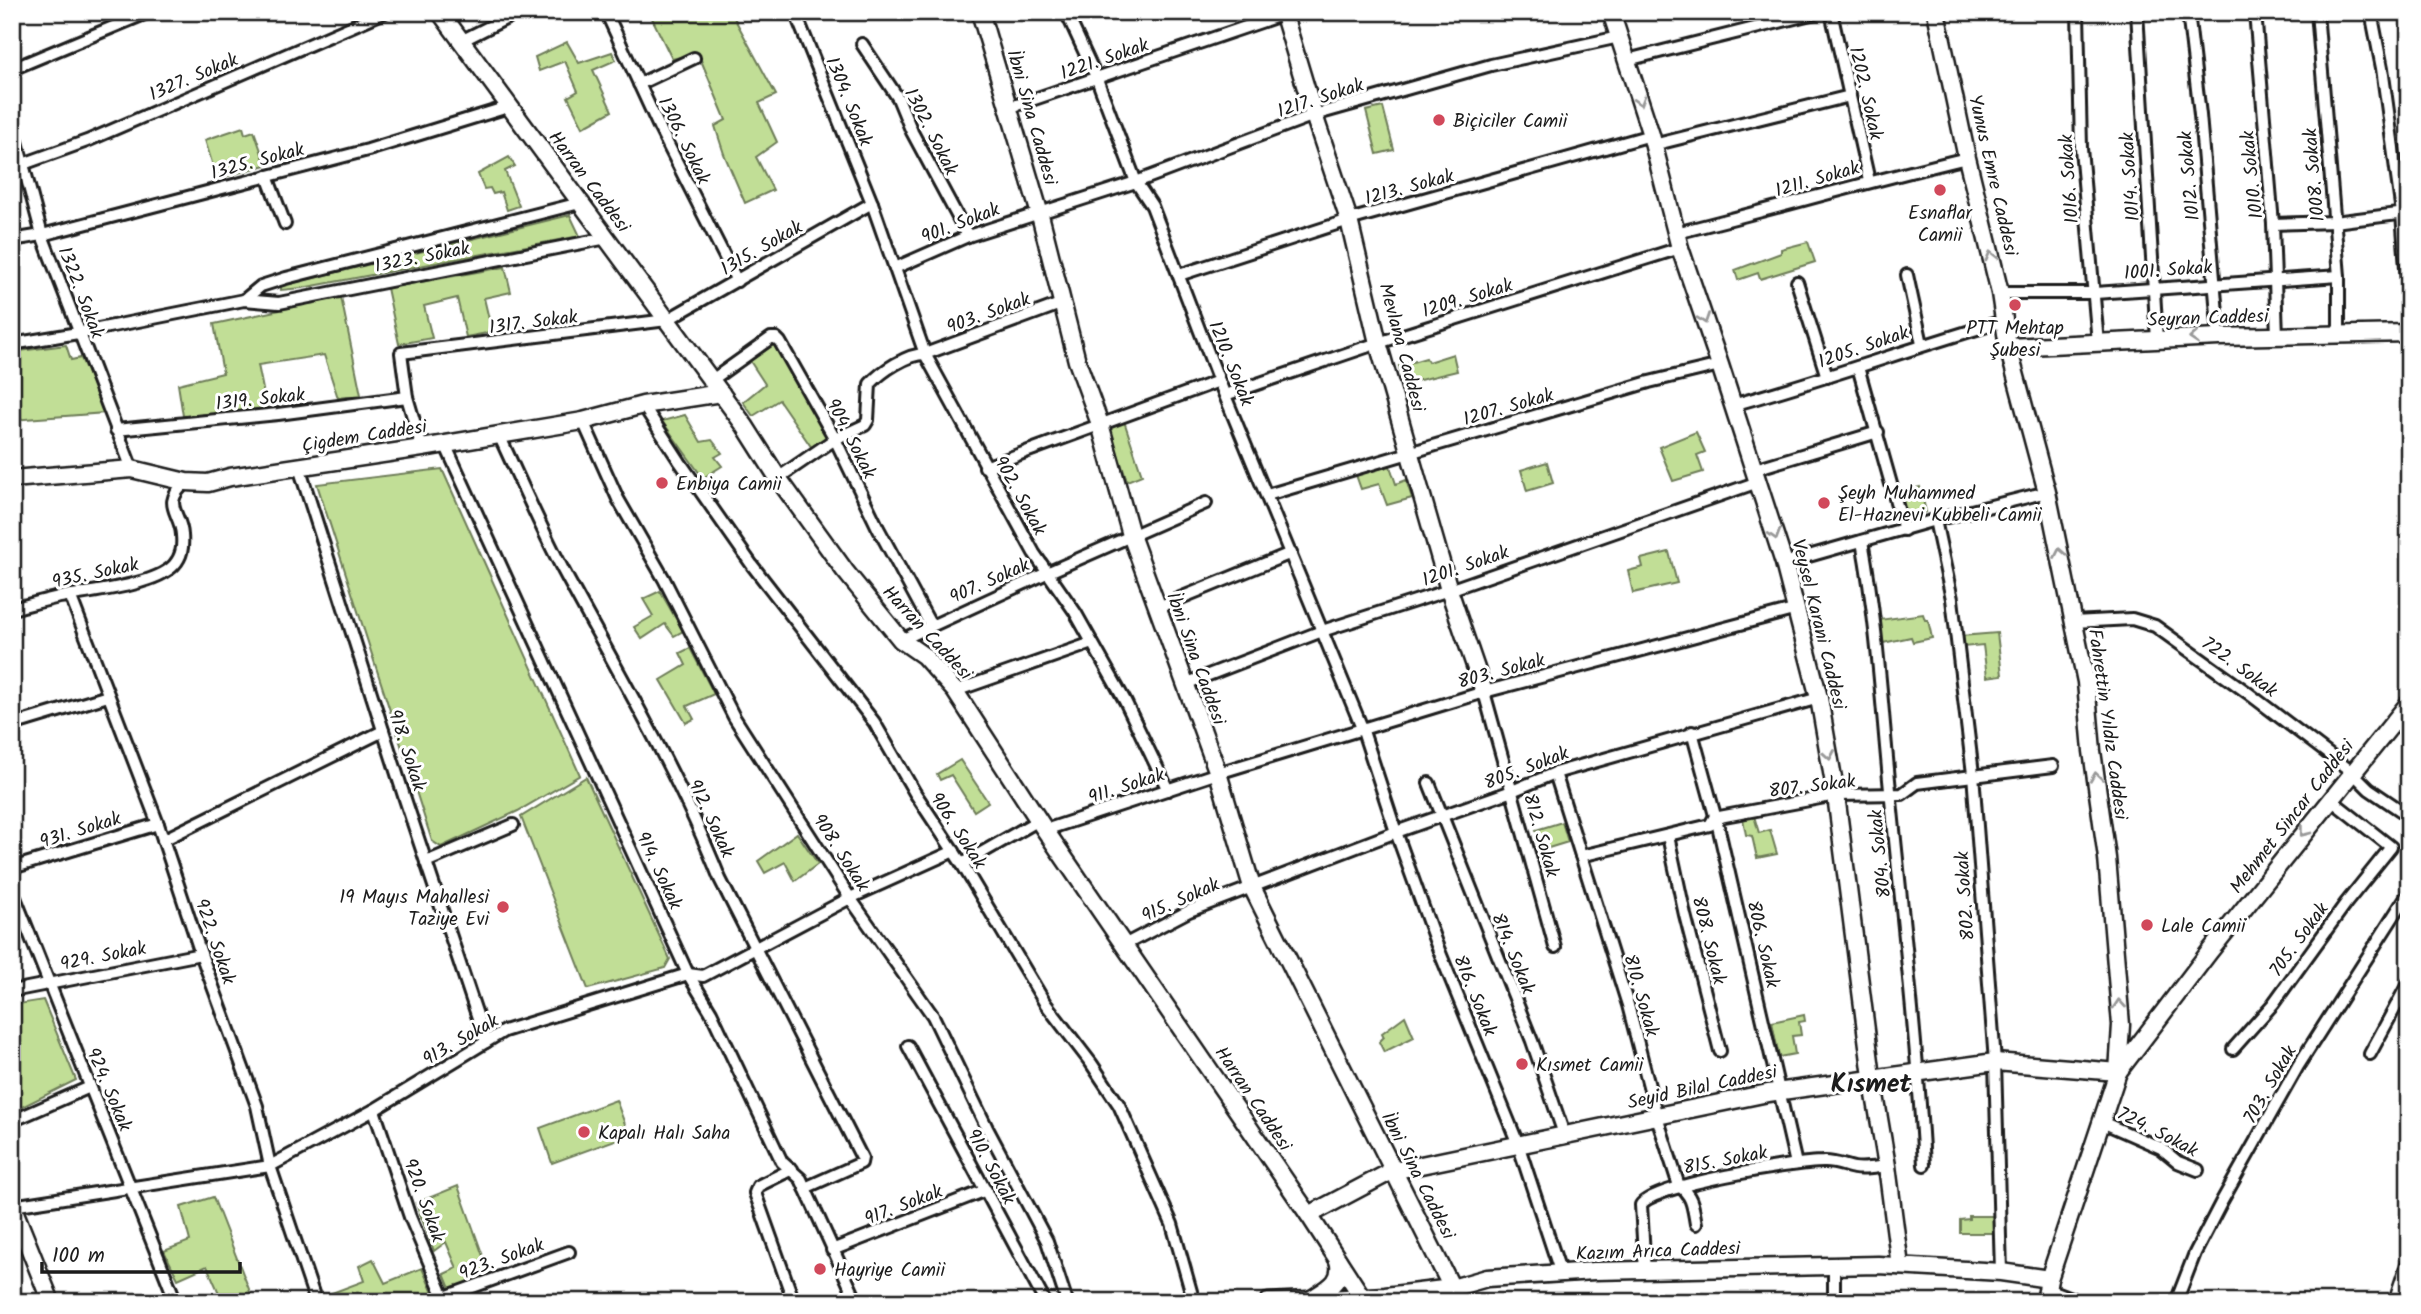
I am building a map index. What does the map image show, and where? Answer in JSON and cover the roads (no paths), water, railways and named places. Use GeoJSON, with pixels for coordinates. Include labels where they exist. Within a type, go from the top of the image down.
{"type":"FeatureCollection","features":[{"type":"Feature","properties":{"kind":"street"},"geometry":{"type":"LineString","coordinates":[[12,69],[149,12]]}},
{"type":"Feature","properties":{"kind":"street","name":"1327. Sokak"},"geometry":{"type":"LineString","coordinates":[[17,167],[99,136],[385,12]]}},
{"type":"Feature","properties":{"kind":"street","name":"Harran Caddesi"},"geometry":{"type":"LineString","coordinates":[[440,12],[716,386],[845,571],[901,640],[924,656],[955,691],[1042,825],[1309,1215],[1362,1297]]}},
{"type":"Feature","properties":{"kind":"street"},"geometry":{"type":"LineString","coordinates":[[461,41],[519,12]]}},
{"type":"Feature","properties":{"kind":"street","name":"1306. Sokak"},"geometry":{"type":"LineString","coordinates":[[606,12],[705,222],[737,281]]}},
{"type":"Feature","properties":{"kind":"street","name":"1304. Sokak"},"geometry":{"type":"LineString","coordinates":[[795,12],[872,203]]}},
{"type":"Feature","properties":{"kind":"street","name":"İbni Sina Caddesi"},"geometry":{"type":"LineString","coordinates":[[980,12],[1039,211],[1077,361],[1100,424],[1131,535],[1217,773],[1252,887],[1452,1288]]}},
{"type":"Feature","properties":{"kind":"street","name":"1210. Sokak"},"geometry":{"type":"LineString","coordinates":[[1066,12],[1097,79],[1136,182],[1152,206],[1219,381],[1362,728]]}},
{"type":"Feature","properties":{"kind":"street","name":"Veysel Karani Caddesi"},"geometry":{"type":"LineString","coordinates":[[1611,12],[1652,140],[1678,240],[1784,563],[1819,698],[1836,795],[1872,1077],[1900,1266]]}},
{"type":"Feature","properties":{"kind":"street"},"geometry":{"type":"LineString","coordinates":[[1627,60],[1819,12]]}},
{"type":"Feature","properties":{"kind":"street","name":"1202. Sokak"},"geometry":{"type":"LineString","coordinates":[[1831,12],[1869,181]]}},
{"type":"Feature","properties":{"kind":"street","name":"Yunus Emre Caddesi"},"geometry":{"type":"LineString","coordinates":[[1936,12],[1967,158],[2000,293],[2008,347]]}},
{"type":"Feature","properties":{"kind":"street","name":"1016. Sokak"},"geometry":{"type":"LineString","coordinates":[[2078,12],[2081,148],[2098,343]]}},
{"type":"Feature","properties":{"kind":"street","name":"1014. Sokak"},"geometry":{"type":"LineString","coordinates":[[2137,12],[2157,340]]}},
{"type":"Feature","properties":{"kind":"street","name":"1012. Sokak"},"geometry":{"type":"LineString","coordinates":[[2188,12],[2216,283],[2219,337]]}},
{"type":"Feature","properties":{"kind":"street","name":"1010. Sokak"},"geometry":{"type":"LineString","coordinates":[[2255,12],[2273,224],[2277,335]]}},
{"type":"Feature","properties":{"kind":"street","name":"1008. Sokak"},"geometry":{"type":"LineString","coordinates":[[2317,12],[2339,276],[2339,336]]}},
{"type":"Feature","properties":{"kind":"street"},"geometry":{"type":"LineString","coordinates":[[2371,12],[2405,213],[2409,309]]}},
{"type":"Feature","properties":{"kind":"street","name":"1221. Sokak"},"geometry":{"type":"LineString","coordinates":[[1008,108],[1285,13]]}},
{"type":"Feature","properties":{"kind":"street","name":"Mevlana Caddesi"},"geometry":{"type":"LineString","coordinates":[[1285,13],[1314,115],[1349,220],[1378,343],[1449,590],[1484,692]]}},
{"type":"Feature","properties":{"kind":"street","name":"1217. Sokak"},"geometry":{"type":"LineString","coordinates":[[1039,211],[1136,182],[1314,115],[1491,65],[1619,37]]}},
{"type":"Feature","properties":{"kind":"street","name":"1302. Sokak"},"geometry":{"type":"LineString","coordinates":[[862,44],[898,98],[912,132],[968,236]]}},
{"type":"Feature","properties":{"kind":"street"},"geometry":{"type":"LineString","coordinates":[[639,85],[694,58]]}},
{"type":"Feature","properties":{"kind":"street","name":"1213. Sokak"},"geometry":{"type":"LineString","coordinates":[[1179,275],[1349,220],[1652,140],[1850,96]]}},
{"type":"Feature","properties":{"kind":"street","name":"1325. Sokak"},"geometry":{"type":"LineString","coordinates":[[12,240],[42,235],[368,150],[508,107]]}},
{"type":"Feature","properties":{"kind":"street","name":"1322. Sokak"},"geometry":{"type":"LineString","coordinates":[[12,123],[17,167],[132,470]]}},
{"type":"Feature","properties":{"kind":"street","name":"1211. Sokak"},"geometry":{"type":"LineString","coordinates":[[1678,240],[1774,208],[1869,181],[1967,158]]}},
{"type":"Feature","properties":{"kind":"street"},"geometry":{"type":"LineString","coordinates":[[267,176],[285,225]]}},
{"type":"Feature","properties":{"kind":"street","name":"1323. Sokak"},"geometry":{"type":"LineString","coordinates":[[244,300],[261,286],[286,278],[580,203]]}},
{"type":"Feature","properties":{"kind":"street","name":"902. Sokak"},"geometry":{"type":"LineString","coordinates":[[872,203],[925,354],[1034,553],[1049,572],[1125,701],[1168,790]]}},
{"type":"Feature","properties":{"kind":"street","name":"1315. Sokak"},"geometry":{"type":"LineString","coordinates":[[667,320],[872,203]]}},
{"type":"Feature","properties":{"kind":"street","name":"901. Sokak"},"geometry":{"type":"LineString","coordinates":[[895,268],[968,236],[1039,211]]}},
{"type":"Feature","properties":{"kind":"street"},"geometry":{"type":"LineString","coordinates":[[2273,224],[2334,222],[2405,213]]}},
{"type":"Feature","properties":{"kind":"street","name":"1323. Sokak"},"geometry":{"type":"LineString","coordinates":[[12,344],[244,300],[279,303],[607,238]]}},
{"type":"Feature","properties":{"kind":"street","name":"1209. Sokak"},"geometry":{"type":"LineString","coordinates":[[1225,395],[1678,240]]}},
{"type":"Feature","properties":{"kind":"street"},"geometry":{"type":"LineString","coordinates":[[1907,275],[1922,344]]}},
{"type":"Feature","properties":{"kind":"street","name":"1001. Sokak"},"geometry":{"type":"LineString","coordinates":[[2000,293],[2095,293],[2339,276]]}},
{"type":"Feature","properties":{"kind":"street"},"geometry":{"type":"LineString","coordinates":[[1797,282],[1828,377]]}},
{"type":"Feature","properties":{"kind":"street","name":"903. Sokak"},"geometry":{"type":"LineString","coordinates":[[835,439],[865,425],[868,420],[870,384],[916,354],[925,354],[1063,303]]}},
{"type":"Feature","properties":{"kind":"street","name":"1317. Sokak"},"geometry":{"type":"LineString","coordinates":[[407,397],[401,353],[667,320]]}},
{"type":"Feature","properties":{"kind":"street","name":"1205. Sokak"},"geometry":{"type":"LineString","coordinates":[[1732,405],[1828,377],[1922,344],[2004,321]]}},
{"type":"Feature","properties":{"kind":"street","name":"Seyran Caddesi"},"geometry":{"type":"LineString","coordinates":[[2008,347],[2219,337],[2409,333]]}},
{"type":"Feature","properties":{"kind":"street","name":"904. Sokak"},"geometry":{"type":"LineString","coordinates":[[716,386],[771,338],[776,338],[835,439],[878,528],[931,626]]}},
{"type":"Feature","properties":{"kind":"street","name":"Fahrettin Yıldız Caddesi"},"geometry":{"type":"LineString","coordinates":[[2008,347],[2048,492],[2085,682],[2107,859],[2120,1025],[2118,1072]]}},
{"type":"Feature","properties":{"kind":"street","name":"1207. Sokak"},"geometry":{"type":"LineString","coordinates":[[1267,495],[1649,382],[1720,365]]}},
{"type":"Feature","properties":{"kind":"street"},"geometry":{"type":"LineString","coordinates":[[1858,367],[1904,530]]}},
{"type":"Feature","properties":{"kind":"street"},"geometry":{"type":"LineString","coordinates":[[985,467],[1219,381]]}},
{"type":"Feature","properties":{"kind":"street","name":"Çigdem Caddesi"},"geometry":{"type":"LineString","coordinates":[[12,479],[132,470],[186,482],[208,483],[230,477],[583,421],[716,386]]}},
{"type":"Feature","properties":{"kind":"street"},"geometry":{"type":"LineString","coordinates":[[407,397],[422,448]]}},
{"type":"Feature","properties":{"kind":"street","name":"1319. Sokak"},"geometry":{"type":"LineString","coordinates":[[116,430],[278,414],[407,397]]}},
{"type":"Feature","properties":{"kind":"street","name":"906. Sokak"},"geometry":{"type":"LineString","coordinates":[[643,405],[752,565],[874,722],[1045,1003],[1119,1105],[1172,1224],[1194,1302]]}},
{"type":"Feature","properties":{"kind":"street","name":"908. Sokak"},"geometry":{"type":"LineString","coordinates":[[583,421],[618,499],[664,579],[734,717],[850,898],[933,1016],[987,1128],[1047,1241],[1067,1302]]}},
{"type":"Feature","properties":{"kind":"street","name":"1201. Sokak"},"geometry":{"type":"LineString","coordinates":[[1185,684],[1322,631],[1449,590],[1878,432]]}},
{"type":"Feature","properties":{"kind":"street","name":"912. Sokak"},"geometry":{"type":"LineString","coordinates":[[499,435],[563,568],[634,698],[862,1158],[861,1163],[849,1170],[805,1188]]}},
{"type":"Feature","properties":{"kind":"street"},"geometry":{"type":"LineString","coordinates":[[778,478],[835,439]]}},
{"type":"Feature","properties":{"kind":"street","name":"914. Sokak"},"geometry":{"type":"LineString","coordinates":[[445,444],[688,974],[711,1012],[782,1162],[792,1169],[805,1188],[857,1302]]}},
{"type":"Feature","properties":{"kind":"street","name":"918. Sokak"},"geometry":{"type":"LineString","coordinates":[[299,467],[486,1042]]}},
{"type":"Feature","properties":{"kind":"street","name":"935. Sokak"},"geometry":{"type":"LineString","coordinates":[[12,609],[119,587],[148,579],[173,567],[182,553],[183,532],[173,511],[174,500],[179,488],[186,482]]}},
{"type":"Feature","properties":{"kind":"street"},"geometry":{"type":"LineString","coordinates":[[1784,563],[1935,520],[2048,492]]}},
{"type":"Feature","properties":{"kind":"street","name":"907. Sokak"},"geometry":{"type":"LineString","coordinates":[[901,640],[1206,503]]}},
{"type":"Feature","properties":{"kind":"street","name":"802. Sokak"},"geometry":{"type":"LineString","coordinates":[[1935,520],[1952,599],[1973,774],[1996,1062],[2001,1272]]}},
{"type":"Feature","properties":{"kind":"street","name":"804. Sokak"},"geometry":{"type":"LineString","coordinates":[[1862,541],[1872,595],[1919,1072],[1923,1165]]}},
{"type":"Feature","properties":{"kind":"street"},"geometry":{"type":"LineString","coordinates":[[1156,608],[1291,553]]}},
{"type":"Feature","properties":{"kind":"street","name":"922. Sokak"},"geometry":{"type":"LineString","coordinates":[[70,596],[158,824],[201,954],[257,1106],[270,1166],[316,1302]]}},
{"type":"Feature","properties":{"kind":"street","name":"803. Sokak"},"geometry":{"type":"LineString","coordinates":[[1217,773],[1484,692],[1797,609]]}},
{"type":"Feature","properties":{"kind":"street","name":"722. Sokak"},"geometry":{"type":"LineString","coordinates":[[2073,622],[2132,619],[2155,626],[2248,692],[2352,772],[2368,789],[2409,816]]}},
{"type":"Feature","properties":{"kind":"street"},"geometry":{"type":"LineString","coordinates":[[955,691],[1092,643]]}},
{"type":"Feature","properties":{"kind":"street","name":"812. Sokak"},"geometry":{"type":"LineString","coordinates":[[1484,692],[1555,947]]}},
{"type":"Feature","properties":{"kind":"street"},"geometry":{"type":"LineString","coordinates":[[12,725],[108,696]]}},
{"type":"Feature","properties":{"kind":"street","name":"805. Sokak"},"geometry":{"type":"LineString","coordinates":[[1252,887],[1555,773],[1819,698]]}},
{"type":"Feature","properties":{"kind":"street","name":"Mehmet Sincar Caddesi"},"geometry":{"type":"LineString","coordinates":[[2047,1290],[2118,1072],[2330,799],[2409,703]]}},
{"type":"Feature","properties":{"kind":"street","name":"816. Sokak"},"geometry":{"type":"LineString","coordinates":[[1362,728],[1395,832],[1436,943],[1518,1144],[1561,1274]]}},
{"type":"Feature","properties":{"kind":"street"},"geometry":{"type":"LineString","coordinates":[[163,840],[383,731]]}},
{"type":"Feature","properties":{"kind":"street","name":"806. Sokak"},"geometry":{"type":"LineString","coordinates":[[1692,732],[1719,830],[1797,1164]]}},
{"type":"Feature","properties":{"kind":"street","name":"807. Sokak"},"geometry":{"type":"LineString","coordinates":[[1581,856],[1710,825],[1714,818],[1836,795],[1902,794],[1917,783],[2053,766]]}},
{"type":"Feature","properties":{"kind":"street","name":"911. Sokak"},"geometry":{"type":"LineString","coordinates":[[1042,825],[1168,790],[1217,773]]}},
{"type":"Feature","properties":{"kind":"street","name":"810. Sokak"},"geometry":{"type":"LineString","coordinates":[[1555,773],[1628,1005],[1657,1117],[1679,1186],[1688,1193],[1693,1203],[1696,1224]]}},
{"type":"Feature","properties":{"kind":"street","name":"814. Sokak"},"geometry":{"type":"LineString","coordinates":[[1429,783],[1531,1041],[1565,1137]]}},
{"type":"Feature","properties":{"kind":"street","name":"705. Sokak"},"geometry":{"type":"LineString","coordinates":[[2232,1049],[2273,1004],[2346,903],[2391,847],[2330,799]]}},
{"type":"Feature","properties":{"kind":"street","name":"931. Sokak"},"geometry":{"type":"LineString","coordinates":[[12,868],[158,824]]}},
{"type":"Feature","properties":{"kind":"street"},"geometry":{"type":"LineString","coordinates":[[426,862],[513,825]]}},
{"type":"Feature","properties":{"kind":"street"},"geometry":{"type":"LineString","coordinates":[[962,864],[1042,825]]}},
{"type":"Feature","properties":{"kind":"street","name":"808. Sokak"},"geometry":{"type":"LineString","coordinates":[[1668,836],[1720,1051]]}},
{"type":"Feature","properties":{"kind":"street","name":"913. Sokak"},"geometry":{"type":"LineString","coordinates":[[13,1206],[270,1166],[374,1110],[504,1031],[688,974],[703,976],[850,898],[954,851]]}},
{"type":"Feature","properties":{"kind":"street","name":"915. Sokak"},"geometry":{"type":"LineString","coordinates":[[1124,945],[1189,911],[1252,887]]}},
{"type":"Feature","properties":{"kind":"street","name":"924. Sokak"},"geometry":{"type":"LineString","coordinates":[[12,890],[176,1302]]}},
{"type":"Feature","properties":{"kind":"street","name":"703. Sokak"},"geometry":{"type":"LineString","coordinates":[[2176,1302],[2195,1253],[2286,1087],[2409,892]]}},
{"type":"Feature","properties":{"kind":"street","name":"929. Sokak"},"geometry":{"type":"LineString","coordinates":[[12,991],[201,954]]}},
{"type":"Feature","properties":{"kind":"street"},"geometry":{"type":"LineString","coordinates":[[2370,1054],[2409,982]]}},
{"type":"Feature","properties":{"kind":"street","name":"910. Sokak"},"geometry":{"type":"LineString","coordinates":[[908,1046],[1045,1302]]}},
{"type":"Feature","properties":{"kind":"street","name":"Seyid Bilal Caddesi"},"geometry":{"type":"LineString","coordinates":[[1309,1215],[1392,1171],[1781,1091],[1996,1062],[2118,1072]]}},
{"type":"Feature","properties":{"kind":"street"},"geometry":{"type":"LineString","coordinates":[[12,1121],[90,1087]]}},
{"type":"Feature","properties":{"kind":"street","name":"920. Sokak"},"geometry":{"type":"LineString","coordinates":[[374,1110],[411,1217],[445,1299]]}},
{"type":"Feature","properties":{"kind":"street","name":"724. Sokak"},"geometry":{"type":"LineString","coordinates":[[2102,1122],[2161,1147],[2178,1162],[2197,1170]]}},
{"type":"Feature","properties":{"kind":"street","name":"815. Sokak"},"geometry":{"type":"LineString","coordinates":[[1645,1272],[1641,1205],[1654,1195],[1679,1186],[1767,1167],[1825,1161],[1847,1164],[1854,1168],[1887,1166]]}},
{"type":"Feature","properties":{"kind":"street"},"geometry":{"type":"LineString","coordinates":[[792,1169],[758,1186],[755,1193],[794,1302]]}},
{"type":"Feature","properties":{"kind":"street","name":"917. Sokak"},"geometry":{"type":"LineString","coordinates":[[832,1250],[986,1190]]}},
{"type":"Feature","properties":{"kind":"street"},"geometry":{"type":"LineString","coordinates":[[13,1206],[51,1302]]}},
{"type":"Feature","properties":{"kind":"street","name":"923. Sokak"},"geometry":{"type":"LineString","coordinates":[[445,1299],[569,1252]]}},
{"type":"Feature","properties":{"kind":"street"},"geometry":{"type":"LineString","coordinates":[[1311,1299],[1337,1282],[1340,1275],[1337,1258]]}},
{"type":"Feature","properties":{"kind":"street"},"geometry":{"type":"LineString","coordinates":[[1834,1265],[1834,1302]]}},
{"type":"Feature","properties":{"kind":"street","name":"Kazım Arıca Caddesi"},"geometry":{"type":"LineString","coordinates":[[1268,1302],[1362,1297],[1389,1299],[1452,1288],[1487,1278],[1594,1271],[1645,1272],[1834,1265],[2001,1272],[2047,1290]]}},
{"type":"Feature","properties":{"kind":"street"},"geometry":{"type":"LineString","coordinates":[[2397,1302],[2409,1266]]}},
{"type":"Feature","properties":{"kind":"street"},"geometry":{"type":"LineString","coordinates":[[2047,1290],[2081,1302]]}},
{"type":"Feature","properties":{"kind":"place","name":"Biçiciler Camii"},"geometry":{"type":"Point","coordinates":[1439,120]}},
{"type":"Feature","properties":{"kind":"place","name":"Esnaflar Camii"},"geometry":{"type":"Point","coordinates":[1940,190]}},
{"type":"Feature","properties":{"kind":"place","name":"PTT Mehtap Şubesi"},"geometry":{"type":"Point","coordinates":[2015,305]}},
{"type":"Feature","properties":{"kind":"place","name":"Enbiya Camii"},"geometry":{"type":"Point","coordinates":[662,483]}},
{"type":"Feature","properties":{"kind":"place","name":"Şeyh Muhammed El-Haznevi Kubbeli Camii"},"geometry":{"type":"Point","coordinates":[1824,503]}},
{"type":"Feature","properties":{"kind":"place","name":"19 Mayıs Mahallesi Taziye Evi"},"geometry":{"type":"Point","coordinates":[503,907]}},
{"type":"Feature","properties":{"kind":"place","name":"Lale Camii"},"geometry":{"type":"Point","coordinates":[2147,925]}},
{"type":"Feature","properties":{"kind":"place","name":"Kısmet Camii"},"geometry":{"type":"Point","coordinates":[1522,1064]}},
{"type":"Feature","properties":{"kind":"place","name":"Kapalı Halı Saha"},"geometry":{"type":"Point","coordinates":[584,1132]}},
{"type":"Feature","properties":{"kind":"place","name":"Hayriye Camii"},"geometry":{"type":"Point","coordinates":[820,1269]}},
{"type":"Feature","properties":{"kind":"district","name":"Kısmet"},"geometry":{"type":"Point","coordinates":[1871,1083]}}]}
